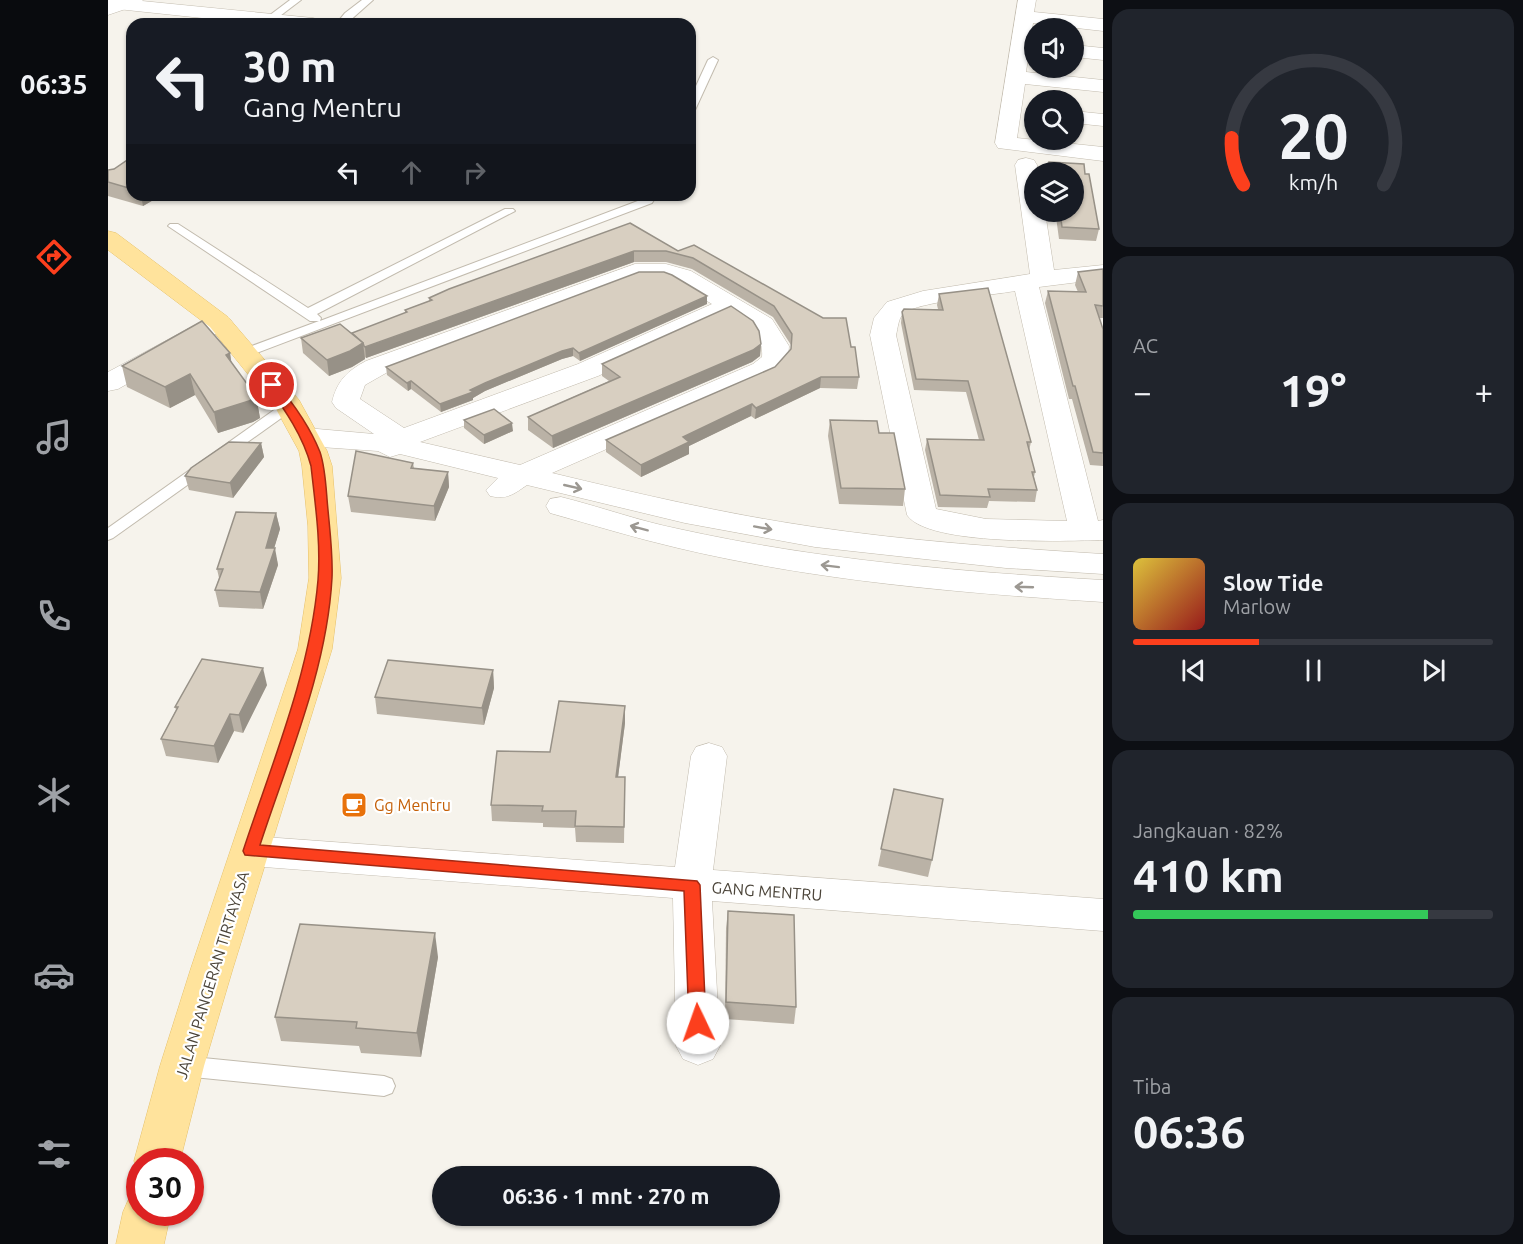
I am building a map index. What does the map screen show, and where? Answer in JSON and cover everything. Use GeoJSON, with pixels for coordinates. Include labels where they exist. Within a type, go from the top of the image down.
{"type":"FeatureCollection","features":[{"type":"Feature","properties":{"kind":"main road","name":"JALAN PANGERAN TIRTAYASA"},"geometry":{"type":"LineString","coordinates":[[108,238],[219,322],[289,406],[310,444],[318,466],[323,526],[325,578],[315,650],[182,1066],[160,1148]]}},
{"type":"Feature","properties":{"kind":"main road"},"geometry":{"type":"LineString","coordinates":[[140,1244],[144,1226]]}},
{"type":"Feature","properties":{"kind":"street"},"geometry":{"type":"LineString","coordinates":[[117,4],[250,18]]}},
{"type":"Feature","properties":{"kind":"street"},"geometry":{"type":"LineString","coordinates":[[1025,9],[1103,25]]}},
{"type":"Feature","properties":{"kind":"street"},"geometry":{"type":"LineString","coordinates":[[1084,52],[1103,54]]}},
{"type":"Feature","properties":{"kind":"street"},"geometry":{"type":"LineString","coordinates":[[1024,55],[1015,76],[1019,111],[1006,143],[1103,154]]}},
{"type":"Feature","properties":{"kind":"street"},"geometry":{"type":"LineString","coordinates":[[1015,76],[1103,86]]}},
{"type":"Feature","properties":{"kind":"street"},"geometry":{"type":"LineString","coordinates":[[1084,118],[1103,120]]}},
{"type":"Feature","properties":{"kind":"street"},"geometry":{"type":"LineString","coordinates":[[1030,222],[1034,280],[1094,530],[1060,561]]}},
{"type":"Feature","properties":{"kind":"street"},"geometry":{"type":"LineString","coordinates":[[392,447],[346,402],[348,387],[356,376],[636,272],[659,271],[682,276],[763,324],[776,346],[775,360],[763,370],[512,482]]}},
{"type":"Feature","properties":{"kind":"street"},"geometry":{"type":"LineString","coordinates":[[1103,272],[1034,280],[923,299],[896,307],[887,318],[883,335],[922,515],[1060,561],[1103,591]]}},
{"type":"Feature","properties":{"kind":"street"},"geometry":{"type":"LineString","coordinates":[[392,447],[588,370],[731,305]]}},
{"type":"Feature","properties":{"kind":"street"},"geometry":{"type":"LineString","coordinates":[[108,383],[219,322]]}},
{"type":"Feature","properties":{"kind":"street"},"geometry":{"type":"LineString","coordinates":[[310,444],[392,447],[512,482],[703,530],[813,564],[977,570],[1060,561],[1103,564]]}},
{"type":"Feature","properties":{"kind":"street"},"geometry":{"type":"LineString","coordinates":[[698,1046],[692,885],[709,756]]}},
{"type":"Feature","properties":{"kind":"street","name":"GANG MENTRU"},"geometry":{"type":"LineString","coordinates":[[251,851],[1103,915]]}},
{"type":"Feature","properties":{"kind":"lane"},"geometry":{"type":"LineString","coordinates":[[272,18],[296,0]]}},
{"type":"Feature","properties":{"kind":"lane"},"geometry":{"type":"LineString","coordinates":[[346,18],[368,0]]}},
{"type":"Feature","properties":{"kind":"lane"},"geometry":{"type":"LineString","coordinates":[[696,97],[713,60]]}},
{"type":"Feature","properties":{"kind":"lane"},"geometry":{"type":"LineString","coordinates":[[246,353],[648,201]]}},
{"type":"Feature","properties":{"kind":"lane"},"geometry":{"type":"LineString","coordinates":[[308,313],[508,211]]}},
{"type":"Feature","properties":{"kind":"lane"},"geometry":{"type":"LineString","coordinates":[[174,226],[323,324]]}},
{"type":"Feature","properties":{"kind":"lane"},"geometry":{"type":"LineString","coordinates":[[108,535],[289,406]]}},
{"type":"Feature","properties":{"kind":"lane"},"geometry":{"type":"LineString","coordinates":[[182,1066],[384,1086]]}},
{"type":"Feature","properties":{"kind":"building"},"geometry":{"type":"Polygon","coordinates":[[[126,161],[126,187],[108,182],[108,170],[114,169],[126,161]]]}},
{"type":"Feature","properties":{"kind":"building"},"geometry":{"type":"Polygon","coordinates":[[[1084,164],[1085,174],[1089,174],[1099,229],[1062,227],[1061,222],[1084,222],[1084,164]]]}},
{"type":"Feature","properties":{"kind":"building"},"geometry":{"type":"Polygon","coordinates":[[[630,223],[678,251],[694,245],[823,318],[846,318],[851,347],[855,347],[859,377],[821,377],[756,408],[752,404],[683,437],[689,442],[641,465],[606,440],[775,367],[791,349],[792,334],[774,306],[693,258],[666,251],[634,251],[365,347],[352,333],[407,312],[405,310],[432,300],[429,298],[449,289],[630,223]]]}},
{"type":"Feature","properties":{"kind":"building"},"geometry":{"type":"Polygon","coordinates":[[[1103,269],[1103,306],[1095,305],[1103,329],[1103,453],[1093,452],[1048,291],[1086,292],[1078,272],[1103,269]]]}},
{"type":"Feature","properties":{"kind":"building"},"geometry":{"type":"Polygon","coordinates":[[[639,272],[664,272],[707,296],[579,353],[573,348],[562,351],[470,390],[473,392],[440,404],[411,381],[407,383],[386,367],[639,272]]]}},
{"type":"Feature","properties":{"kind":"building"},"geometry":{"type":"Polygon","coordinates":[[[988,288],[1031,442],[1027,442],[1037,490],[988,489],[990,497],[940,495],[927,439],[984,440],[968,381],[916,379],[902,312],[904,309],[943,310],[939,294],[988,288]]]}},
{"type":"Feature","properties":{"kind":"building"},"geometry":{"type":"Polygon","coordinates":[[[731,306],[753,321],[759,331],[761,344],[753,350],[552,436],[528,417],[620,377],[602,364],[731,306]]]}},
{"type":"Feature","properties":{"kind":"building"},"geometry":{"type":"Polygon","coordinates":[[[202,321],[230,353],[226,355],[256,396],[249,401],[214,412],[190,374],[165,387],[122,366],[202,321]]]}},
{"type":"Feature","properties":{"kind":"building"},"geometry":{"type":"Polygon","coordinates":[[[340,324],[363,343],[327,360],[301,338],[340,324]]]}},
{"type":"Feature","properties":{"kind":"building"},"geometry":{"type":"Polygon","coordinates":[[[494,409],[512,423],[484,435],[464,420],[494,409]]]}},
{"type":"Feature","properties":{"kind":"building"},"geometry":{"type":"Polygon","coordinates":[[[830,420],[877,421],[879,433],[894,433],[905,489],[841,488],[830,420]]]}},
{"type":"Feature","properties":{"kind":"building"},"geometry":{"type":"Polygon","coordinates":[[[229,442],[261,443],[230,483],[185,476],[191,468],[229,442]]]}},
{"type":"Feature","properties":{"kind":"building"},"geometry":{"type":"Polygon","coordinates":[[[356,451],[413,463],[411,468],[448,472],[434,506],[348,496],[356,451]]]}},
{"type":"Feature","properties":{"kind":"building"},"geometry":{"type":"Polygon","coordinates":[[[236,512],[276,513],[266,548],[275,548],[260,592],[215,590],[223,569],[217,569],[236,512]]]}},
{"type":"Feature","properties":{"kind":"building"},"geometry":{"type":"Polygon","coordinates":[[[202,659],[263,668],[239,715],[230,714],[214,746],[161,739],[178,707],[175,707],[202,659]]]}},
{"type":"Feature","properties":{"kind":"building"},"geometry":{"type":"Polygon","coordinates":[[[388,660],[493,670],[482,708],[375,697],[388,660]]]}},
{"type":"Feature","properties":{"kind":"building"},"geometry":{"type":"Polygon","coordinates":[[[559,701],[625,706],[616,777],[625,777],[624,827],[575,826],[576,811],[542,811],[543,806],[491,805],[497,751],[550,752],[559,701]]]}},
{"type":"Feature","properties":{"kind":"building"},"geometry":{"type":"Polygon","coordinates":[[[894,789],[943,799],[932,860],[881,849],[894,789]]]}},
{"type":"Feature","properties":{"kind":"building"},"geometry":{"type":"Polygon","coordinates":[[[728,911],[794,915],[796,1007],[726,1002],[728,911]]]}},
{"type":"Feature","properties":{"kind":"building"},"geometry":{"type":"Polygon","coordinates":[[[300,924],[435,933],[417,1033],[356,1028],[357,1022],[275,1017],[300,924]]]}},
{"type":"Feature","properties":{"kind":"place","name":"Gg Mentru"},"geometry":{"type":"Point","coordinates":[354,805]}},
{"type":"Feature","properties":{"kind":"route"},"geometry":{"type":"LineString","coordinates":[[272,385],[289,406],[313,451],[318,466],[325,578],[315,650],[251,851],[692,885],[698,1023]]}}]}
